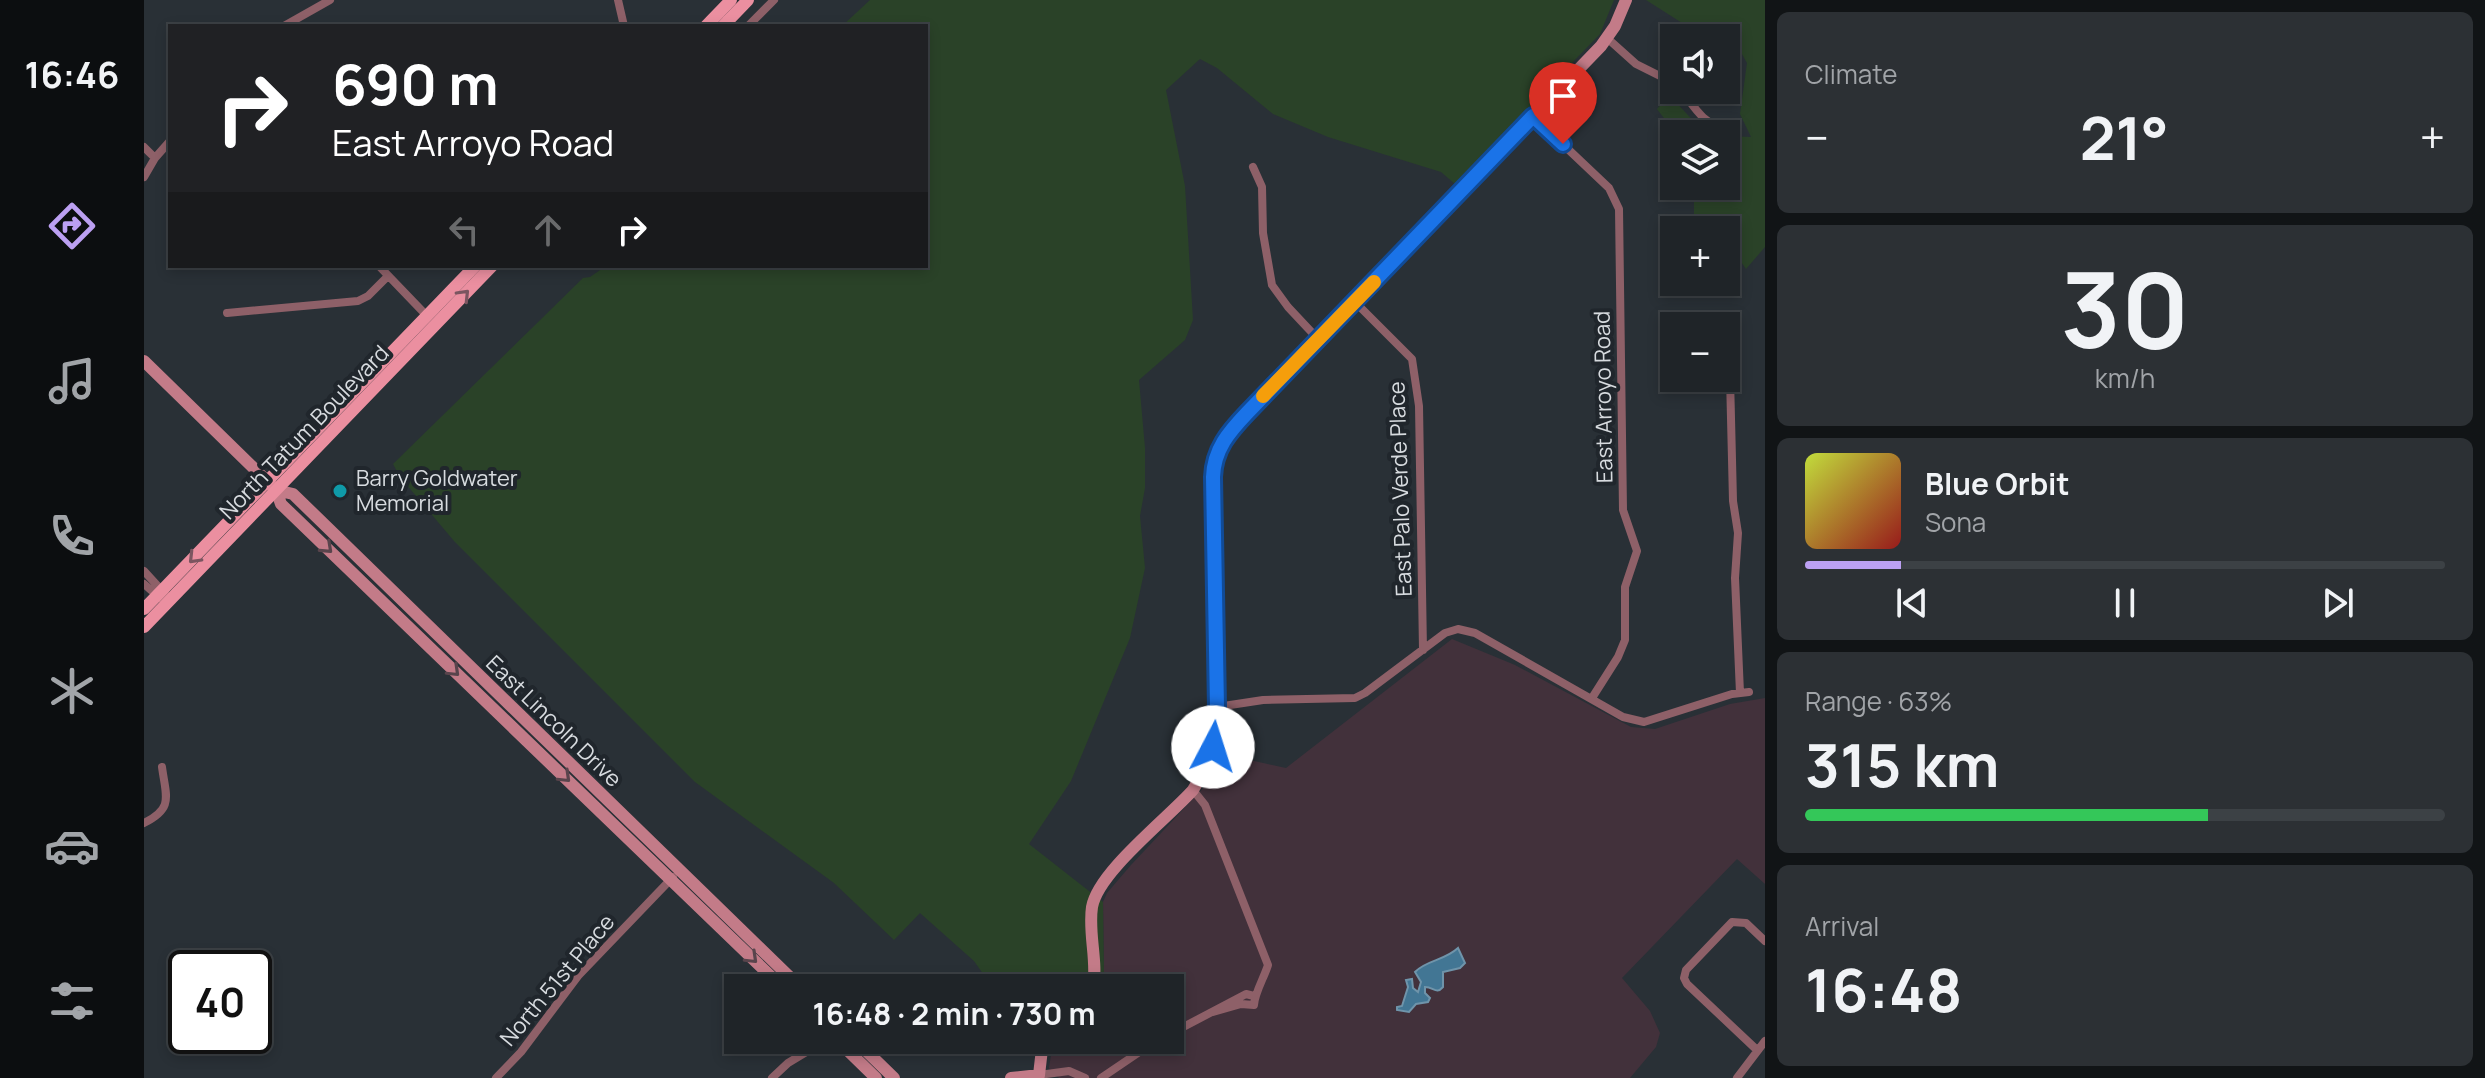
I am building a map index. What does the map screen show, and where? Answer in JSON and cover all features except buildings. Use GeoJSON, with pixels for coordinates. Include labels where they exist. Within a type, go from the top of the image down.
{"type":"FeatureCollection","features":[{"type":"Feature","properties":{"kind":"main road"},"geometry":{"type":"LineString","coordinates":[[708,24],[731,0]]}},
{"type":"Feature","properties":{"kind":"main road"},"geometry":{"type":"LineString","coordinates":[[725,24],[748,0]]}},
{"type":"Feature","properties":{"kind":"main road","name":"North Tatum Boulevard"},"geometry":{"type":"LineString","coordinates":[[432,320],[473,268]]}},
{"type":"Feature","properties":{"kind":"main road","name":"North Tatum Boulevard"},"geometry":{"type":"LineString","coordinates":[[144,609],[163,596],[432,320],[490,268]]}},
{"type":"Feature","properties":{"kind":"main road","name":"North Tatum Boulevard"},"geometry":{"type":"LineString","coordinates":[[144,627],[163,596]]}},
{"type":"Feature","properties":{"kind":"street"},"geometry":{"type":"LineString","coordinates":[[288,24],[330,0]]}},
{"type":"Feature","properties":{"kind":"street"},"geometry":{"type":"LineString","coordinates":[[618,0],[624,24]]}},
{"type":"Feature","properties":{"kind":"street"},"geometry":{"type":"LineString","coordinates":[[750,24],[774,0]]}},
{"type":"Feature","properties":{"kind":"street"},"geometry":{"type":"LineString","coordinates":[[1094,974],[1091,922],[1098,890],[1193,790],[1210,760],[1216,736],[1213,477],[1217,453],[1233,429],[1607,38],[1626,0]]}},
{"type":"Feature","properties":{"kind":"street"},"geometry":{"type":"LineString","coordinates":[[1607,38],[1636,64],[1660,76]]}},
{"type":"Feature","properties":{"kind":"street"},"geometry":{"type":"LineString","coordinates":[[1692,104],[1705,120]]}},
{"type":"Feature","properties":{"kind":"street","name":"East Arroyo Road"},"geometry":{"type":"LineString","coordinates":[[1533,116],[1609,188],[1619,209],[1623,510],[1637,551],[1625,587],[1626,632],[1623,647],[1592,698]]}},
{"type":"Feature","properties":{"kind":"street"},"geometry":{"type":"LineString","coordinates":[[144,177],[168,143]]}},
{"type":"Feature","properties":{"kind":"street"},"geometry":{"type":"LineString","coordinates":[[144,147],[155,158]]}},
{"type":"Feature","properties":{"kind":"street"},"geometry":{"type":"LineString","coordinates":[[1253,167],[1262,187],[1263,233],[1272,285],[1318,339]]}},
{"type":"Feature","properties":{"kind":"street"},"geometry":{"type":"LineString","coordinates":[[380,268],[432,320]]}},
{"type":"Feature","properties":{"kind":"street"},"geometry":{"type":"LineString","coordinates":[[227,313],[358,301],[368,296],[387,277]]}},
{"type":"Feature","properties":{"kind":"street","name":"East Palo Verde Place"},"geometry":{"type":"LineString","coordinates":[[1355,302],[1412,359],[1419,406],[1423,650]]}},
{"type":"Feature","properties":{"kind":"street","name":"East Lincoln Drive"},"geometry":{"type":"LineString","coordinates":[[144,361],[272,486],[293,494],[675,875],[770,974]]}},
{"type":"Feature","properties":{"kind":"street"},"geometry":{"type":"LineString","coordinates":[[1217,707],[1263,700],[1355,698],[1450,631],[1469,630],[1623,717],[1639,722],[1744,692],[1735,578],[1738,533],[1733,501],[1730,392]]}},
{"type":"Feature","properties":{"kind":"street"},"geometry":{"type":"LineString","coordinates":[[144,571],[163,596]]}},
{"type":"Feature","properties":{"kind":"street"},"geometry":{"type":"LineString","coordinates":[[144,584],[163,596]]}},
{"type":"Feature","properties":{"kind":"street"},"geometry":{"type":"LineString","coordinates":[[144,823],[165,810],[167,802],[162,767]]}},
{"type":"Feature","properties":{"kind":"street"},"geometry":{"type":"LineString","coordinates":[[1184,1027],[1220,1005],[1246,994],[1254,1000],[1268,965],[1205,805],[1193,790]]}},
{"type":"Feature","properties":{"kind":"street","name":"East Lincoln Drive"},"geometry":{"type":"LineString","coordinates":[[675,875],[785,974]]}},
{"type":"Feature","properties":{"kind":"street","name":"North 51st Place"},"geometry":{"type":"LineString","coordinates":[[496,1078],[521,1052],[578,976],[675,875]]}},
{"type":"Feature","properties":{"kind":"street"},"geometry":{"type":"LineString","coordinates":[[1757,1050],[1684,978],[1686,970],[1732,922],[1746,923],[1765,941]]}},
{"type":"Feature","properties":{"kind":"street"},"geometry":{"type":"LineString","coordinates":[[1737,1078],[1765,1041]]}},
{"type":"Feature","properties":{"kind":"street"},"geometry":{"type":"LineString","coordinates":[[772,1078],[803,1054]]}},
{"type":"Feature","properties":{"kind":"street"},"geometry":{"type":"LineString","coordinates":[[851,1054],[876,1078]]}},
{"type":"Feature","properties":{"kind":"street"},"geometry":{"type":"LineString","coordinates":[[869,1054],[894,1078]]}},
{"type":"Feature","properties":{"kind":"street"},"geometry":{"type":"LineString","coordinates":[[1043,1054],[1046,1076]]}},
{"type":"Feature","properties":{"kind":"street"},"geometry":{"type":"LineString","coordinates":[[1101,1078],[1136,1054]]}},
{"type":"Feature","properties":{"kind":"street"},"geometry":{"type":"LineString","coordinates":[[1011,1078],[1069,1071],[1085,1078]]}},
{"type":"Feature","properties":{"kind":"shaded area"},"geometry":{"type":"Polygon","coordinates":[[[1452,639],[1515,665],[1631,727],[1655,729],[1730,704],[1765,698],[1765,884],[1737,859],[1622,978],[1650,1011],[1660,1033],[1656,1047],[1630,1078],[1059,1078],[1049,1068],[1051,1054],[1184,1054],[1184,974],[1104,974],[1103,902],[1131,865],[1208,783],[1227,755],[1286,768],[1452,639]]]}},
{"type":"Feature","properties":{"kind":"green space"},"geometry":{"type":"Polygon","coordinates":[[[870,0],[1614,0],[1600,34],[1455,184],[1441,172],[1328,137],[1273,114],[1217,68],[1200,59],[1166,90],[1185,186],[1193,320],[1185,340],[1139,380],[1145,448],[1145,488],[1140,516],[1145,568],[1130,638],[1071,781],[1029,844],[1103,902],[1104,974],[983,974],[974,961],[920,913],[894,940],[834,883],[695,782],[454,541],[400,477],[393,464],[583,278],[603,268],[928,268],[928,24],[844,24],[870,0]]]}},
{"type":"Feature","properties":{"kind":"green space"},"geometry":{"type":"Polygon","coordinates":[[[1646,0],[1765,0],[1765,247],[1746,269],[1740,260],[1740,216],[1694,216],[1694,200],[1740,200],[1740,137],[1751,137],[1740,114],[1747,63],[1740,51],[1740,24],[1684,24],[1646,0]]]}},
{"type":"Feature","properties":{"kind":"green space"},"geometry":{"type":"Polygon","coordinates":[[[1661,104],[1678,104],[1693,120],[1665,120],[1657,109],[1661,104]]]}},
{"type":"Feature","properties":{"kind":"water"},"geometry":{"type":"Polygon","coordinates":[[[1458,948],[1465,963],[1460,968],[1443,972],[1443,987],[1437,991],[1425,987],[1425,993],[1430,998],[1428,1002],[1416,1004],[1409,1012],[1397,1010],[1402,1006],[1408,987],[1406,980],[1412,979],[1413,988],[1418,992],[1421,982],[1415,972],[1458,948]]]}},
{"type":"Feature","properties":{"kind":"slow traffic"},"geometry":{"type":"LineString","coordinates":[[1263,396],[1374,282]]}},
{"type":"Feature","properties":{"kind":"place","name":"Barry Goldwater Memorial"},"geometry":{"type":"Point","coordinates":[340,491]}},
{"type":"Feature","properties":{"kind":"route"},"geometry":{"type":"LineString","coordinates":[[1213,747],[1217,707],[1213,477],[1217,453],[1222,444],[1247,413],[1533,116],[1563,144]]}}]}
